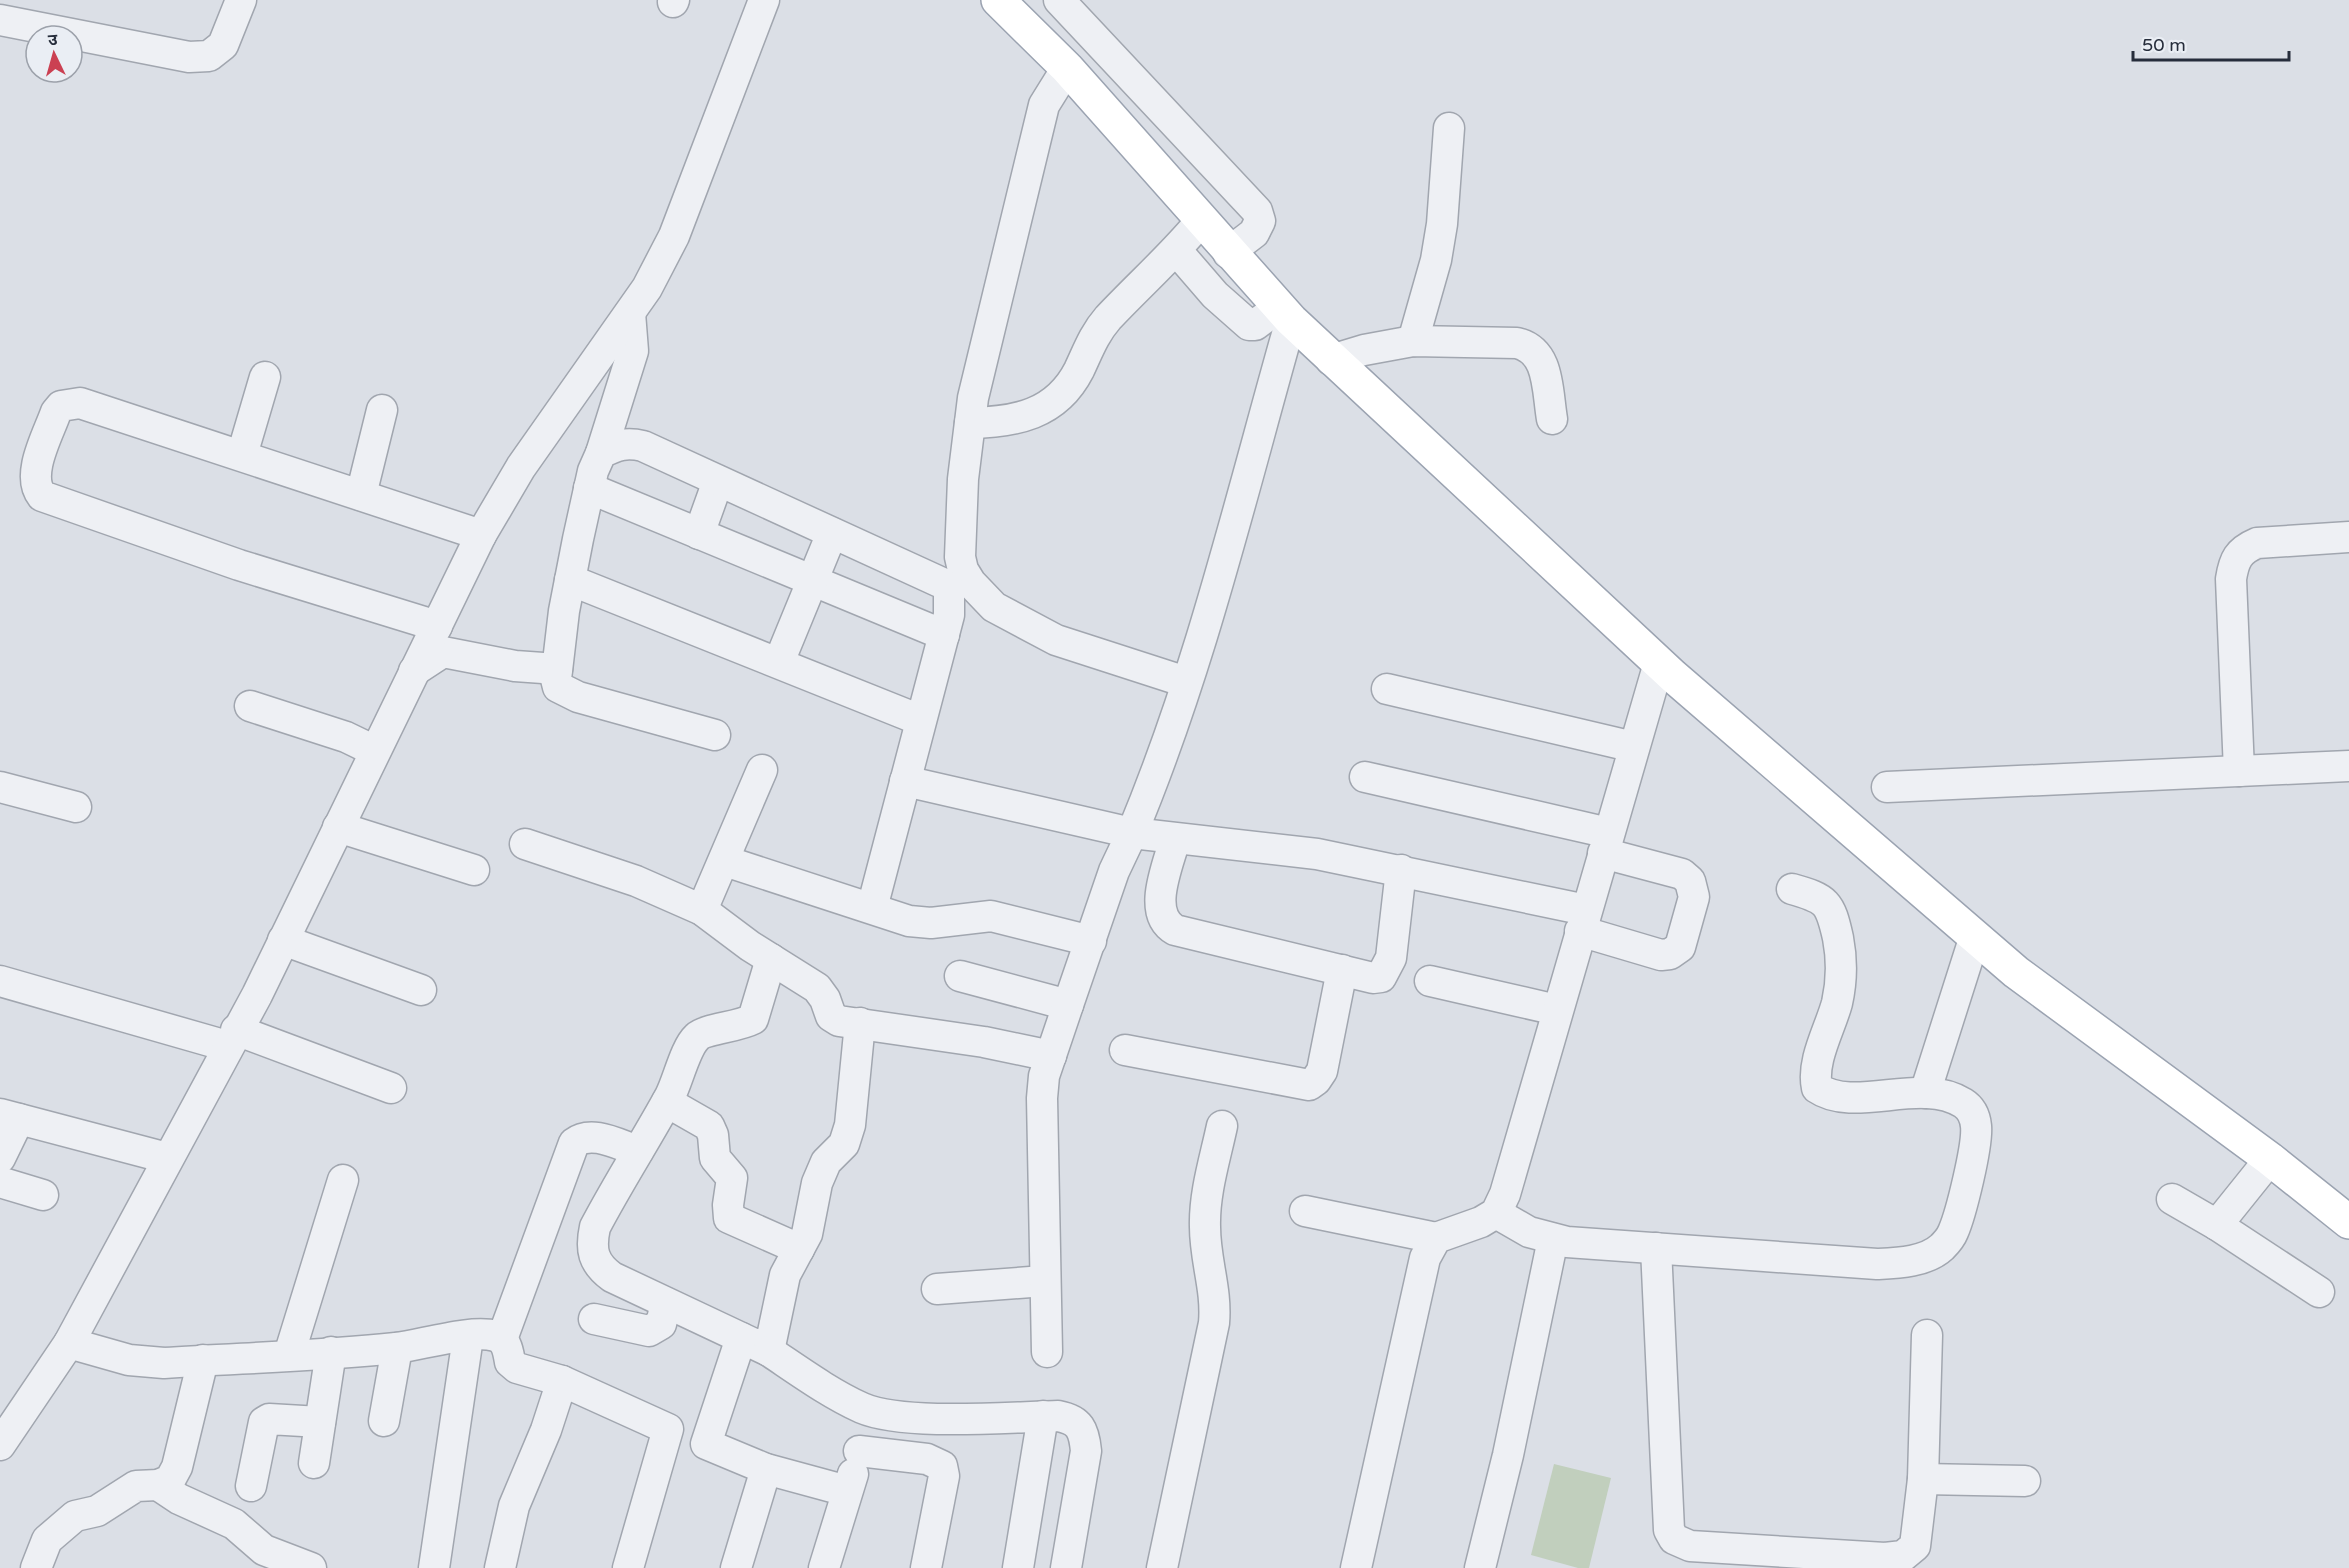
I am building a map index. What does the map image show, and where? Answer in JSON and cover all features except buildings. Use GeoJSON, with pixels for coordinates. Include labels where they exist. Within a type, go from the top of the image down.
{"type":"FeatureCollection","features":[{"type":"Feature","properties":{"kind":"main road"},"geometry":{"type":"LineString","coordinates":[[998,0],[1067,68],[1200,222],[1285,314],[1331,360],[1659,663],[2016,972],[2270,1160],[2349,1222]]}},
{"type":"Feature","properties":{"kind":"street"},"geometry":{"type":"LineString","coordinates":[[0,20],[189,57],[209,56],[223,45],[241,0]]}},
{"type":"Feature","properties":{"kind":"street"},"geometry":{"type":"LineString","coordinates":[[4,1432],[69,1343],[232,1038],[283,940],[481,535],[521,467],[647,288],[674,236],[764,0]]}},
{"type":"Feature","properties":{"kind":"street"},"geometry":{"type":"LineString","coordinates":[[1036,36],[1064,2],[1257,211],[1260,221],[1215,295]]}},
{"type":"Feature","properties":{"kind":"street"},"geometry":{"type":"LineString","coordinates":[[1067,68],[1044,105],[973,398],[963,479],[960,557],[963,570],[970,583],[994,607],[1056,640],[1186,682]]}},
{"type":"Feature","properties":{"kind":"street"},"geometry":{"type":"LineString","coordinates":[[1413,341],[1436,260],[1442,224],[1449,128]]}},
{"type":"Feature","properties":{"kind":"street"},"geometry":{"type":"LineString","coordinates":[[970,423],[1025,418],[1066,389],[1078,370],[1090,342],[1107,320],[1177,250],[1200,222]]}},
{"type":"Feature","properties":{"kind":"street"},"geometry":{"type":"LineString","coordinates":[[1177,250],[1215,295],[1249,326],[1285,314]]}},
{"type":"Feature","properties":{"kind":"street"},"geometry":{"type":"LineString","coordinates":[[630,312],[633,351],[589,488],[570,580],[557,669],[558,687],[562,692],[715,735]]}},
{"type":"Feature","properties":{"kind":"street"},"geometry":{"type":"LineString","coordinates":[[1047,1352],[1042,1098],[1044,1076],[1114,871],[1148,796],[1186,682],[1285,314]]}},
{"type":"Feature","properties":{"kind":"street"},"geometry":{"type":"LineString","coordinates":[[1331,360],[1364,350],[1413,341],[1517,343],[1530,346],[1537,352],[1543,364],[1551,419]]}},
{"type":"Feature","properties":{"kind":"street"},"geometry":{"type":"LineString","coordinates":[[242,455],[265,377]]}},
{"type":"Feature","properties":{"kind":"street"},"geometry":{"type":"LineString","coordinates":[[436,626],[239,565],[42,496],[36,489],[35,476],[56,411],[61,406],[80,403],[481,535]]}},
{"type":"Feature","properties":{"kind":"street"},"geometry":{"type":"LineString","coordinates":[[361,495],[382,410]]}},
{"type":"Feature","properties":{"kind":"street"},"geometry":{"type":"LineString","coordinates":[[601,453],[618,444],[630,443],[643,446],[949,589],[949,615],[872,908]]}},
{"type":"Feature","properties":{"kind":"street"},"geometry":{"type":"LineString","coordinates":[[699,534],[718,481]]}},
{"type":"Feature","properties":{"kind":"street"},"geometry":{"type":"LineString","coordinates":[[589,488],[944,635]]}},
{"type":"Feature","properties":{"kind":"street"},"geometry":{"type":"LineString","coordinates":[[779,662],[831,533]]}},
{"type":"Feature","properties":{"kind":"street"},"geometry":{"type":"LineString","coordinates":[[2239,771],[2231,579],[2234,561],[2243,549],[2257,543],[2349,537]]}},
{"type":"Feature","properties":{"kind":"street"},"geometry":{"type":"LineString","coordinates":[[570,580],[920,720]]}},
{"type":"Feature","properties":{"kind":"street"},"geometry":{"type":"LineString","coordinates":[[414,671],[443,652],[514,666],[557,669]]}},
{"type":"Feature","properties":{"kind":"street"},"geometry":{"type":"LineString","coordinates":[[1305,1211],[1436,1238],[1480,1222],[1496,1213],[1505,1194],[1659,663]]}},
{"type":"Feature","properties":{"kind":"street"},"geometry":{"type":"LineString","coordinates":[[1387,689],[1634,747]]}},
{"type":"Feature","properties":{"kind":"street"},"geometry":{"type":"LineString","coordinates":[[250,706],[346,736],[375,751]]}},
{"type":"Feature","properties":{"kind":"street"},"geometry":{"type":"LineString","coordinates":[[1887,787],[2349,766]]}},
{"type":"Feature","properties":{"kind":"street"},"geometry":{"type":"LineString","coordinates":[[702,910],[725,861],[762,770]]}},
{"type":"Feature","properties":{"kind":"street"},"geometry":{"type":"LineString","coordinates":[[905,781],[1132,833],[1317,854],[1401,870],[1583,920],[1661,955],[1670,954],[1680,947],[1694,897],[1690,880],[1682,874],[1606,843],[1365,777]]}},
{"type":"Feature","properties":{"kind":"street"},"geometry":{"type":"LineString","coordinates":[[0,787],[76,807]]}},
{"type":"Feature","properties":{"kind":"street"},"geometry":{"type":"LineString","coordinates":[[338,827],[474,870]]}},
{"type":"Feature","properties":{"kind":"street"},"geometry":{"type":"LineString","coordinates":[[1175,839],[1160,902],[1161,916],[1165,924],[1175,930],[1373,978],[1381,977],[1391,957],[1401,870]]}},
{"type":"Feature","properties":{"kind":"street"},"geometry":{"type":"LineString","coordinates":[[525,844],[636,881],[702,910],[771,959],[817,988],[825,999],[831,1017],[839,1021],[984,1042],[1051,1056]]}},
{"type":"Feature","properties":{"kind":"street"},"geometry":{"type":"LineString","coordinates":[[725,861],[923,923],[991,916],[1091,941]]}},
{"type":"Feature","properties":{"kind":"street"},"geometry":{"type":"LineString","coordinates":[[1496,1213],[1529,1232],[1553,1239],[1656,1248],[1877,1264],[1897,1263],[1924,1257],[1941,1248],[1953,1234],[1975,1146],[1976,1124],[1971,1108],[1961,1101],[1925,1093],[1847,1096],[1826,1095],[1817,1088],[1817,1066],[1837,1002],[1841,978],[1840,952],[1829,906],[1820,897],[1792,889]]}},
{"type":"Feature","properties":{"kind":"street"},"geometry":{"type":"LineString","coordinates":[[1925,1093],[1975,936]]}},
{"type":"Feature","properties":{"kind":"street"},"geometry":{"type":"LineString","coordinates":[[283,940],[421,990]]}},
{"type":"Feature","properties":{"kind":"street"},"geometry":{"type":"LineString","coordinates":[[771,959],[753,1018],[731,1028],[696,1037],[667,1102],[595,1227],[591,1244],[593,1257],[600,1269],[612,1277],[769,1351],[816,1383],[872,1410],[907,1417],[1043,1416],[1072,1419],[1084,1433],[1086,1451],[1066,1568]]}},
{"type":"Feature","properties":{"kind":"street"},"geometry":{"type":"LineString","coordinates":[[1125,1050],[1309,1085],[1322,1071],[1342,970]]}},
{"type":"Feature","properties":{"kind":"street"},"geometry":{"type":"LineString","coordinates":[[960,976],[1068,1005]]}},
{"type":"Feature","properties":{"kind":"street"},"geometry":{"type":"LineString","coordinates":[[0,981],[232,1038],[391,1088]]}},
{"type":"Feature","properties":{"kind":"street"},"geometry":{"type":"LineString","coordinates":[[1430,981],[1557,1010]]}},
{"type":"Feature","properties":{"kind":"street"},"geometry":{"type":"LineString","coordinates":[[769,1351],[785,1275],[807,1234],[817,1183],[826,1162],[844,1144],[850,1125],[860,1023]]}},
{"type":"Feature","properties":{"kind":"street"},"geometry":{"type":"LineString","coordinates":[[667,1102],[710,1126],[715,1158],[732,1178],[728,1205],[729,1218],[799,1250]]}},
{"type":"Feature","properties":{"kind":"street"},"geometry":{"type":"LineString","coordinates":[[0,1158],[10,1116],[167,1158]]}},
{"type":"Feature","properties":{"kind":"street"},"geometry":{"type":"LineString","coordinates":[[1169,1567],[1214,1323],[1216,1298],[1206,1249],[1205,1226],[1206,1204],[1222,1126]]}},
{"type":"Feature","properties":{"kind":"street"},"geometry":{"type":"LineString","coordinates":[[502,1339],[574,1143],[581,1138],[592,1136],[638,1151]]}},
{"type":"Feature","properties":{"kind":"street"},"geometry":{"type":"LineString","coordinates":[[2217,1225],[2270,1160]]}},
{"type":"Feature","properties":{"kind":"street"},"geometry":{"type":"LineString","coordinates":[[289,1355],[343,1180]]}},
{"type":"Feature","properties":{"kind":"street"},"geometry":{"type":"LineString","coordinates":[[0,1182],[43,1195]]}},
{"type":"Feature","properties":{"kind":"street"},"geometry":{"type":"LineString","coordinates":[[2172,1199],[2217,1225],[2319,1292]]}},
{"type":"Feature","properties":{"kind":"street"},"geometry":{"type":"LineString","coordinates":[[1356,1568],[1419,1279],[1425,1258],[1436,1238]]}},
{"type":"Feature","properties":{"kind":"street"},"geometry":{"type":"LineString","coordinates":[[1480,1568],[1508,1455],[1553,1239]]}},
{"type":"Feature","properties":{"kind":"street"},"geometry":{"type":"LineString","coordinates":[[1656,1248],[1669,1530],[1674,1539],[1690,1546],[1870,1563],[1903,1556],[1915,1546],[1923,1479],[1927,1335]]}},
{"type":"Feature","properties":{"kind":"street"},"geometry":{"type":"LineString","coordinates":[[937,1288],[1044,1281]]}},
{"type":"Feature","properties":{"kind":"street"},"geometry":{"type":"LineString","coordinates":[[594,1318],[649,1331],[661,1324],[666,1303]]}},
{"type":"Feature","properties":{"kind":"street"},"geometry":{"type":"LineString","coordinates":[[69,1343],[129,1360],[164,1363],[397,1348],[486,1335],[502,1339],[510,1362],[517,1368],[562,1381],[668,1429],[766,1469],[847,1491]]}},
{"type":"Feature","properties":{"kind":"street"},"geometry":{"type":"LineString","coordinates":[[434,1568],[468,1336]]}},
{"type":"Feature","properties":{"kind":"street"},"geometry":{"type":"LineString","coordinates":[[706,1444],[741,1338]]}},
{"type":"Feature","properties":{"kind":"street"},"geometry":{"type":"LineString","coordinates":[[384,1421],[397,1348]]}},
{"type":"Feature","properties":{"kind":"street"},"geometry":{"type":"LineString","coordinates":[[314,1463],[331,1352]]}},
{"type":"Feature","properties":{"kind":"street"},"geometry":{"type":"LineString","coordinates":[[36,1568],[47,1540],[75,1516],[97,1511],[136,1486],[158,1485],[170,1480],[177,1467],[203,1360]]}},
{"type":"Feature","properties":{"kind":"street"},"geometry":{"type":"LineString","coordinates":[[500,1568],[514,1506],[546,1430],[562,1381]]}},
{"type":"Feature","properties":{"kind":"street"},"geometry":{"type":"LineString","coordinates":[[824,1568],[872,1410]]}},
{"type":"Feature","properties":{"kind":"street"},"geometry":{"type":"LineString","coordinates":[[1018,1568],[1043,1416]]}},
{"type":"Feature","properties":{"kind":"street"},"geometry":{"type":"LineString","coordinates":[[251,1486],[264,1422],[269,1419],[320,1422]]}},
{"type":"Feature","properties":{"kind":"street"},"geometry":{"type":"LineString","coordinates":[[628,1568],[668,1429]]}},
{"type":"Feature","properties":{"kind":"street"},"geometry":{"type":"LineString","coordinates":[[859,1451],[927,1459],[942,1466],[944,1476],[926,1568]]}},
{"type":"Feature","properties":{"kind":"street"},"geometry":{"type":"LineString","coordinates":[[736,1568],[766,1469]]}},
{"type":"Feature","properties":{"kind":"street"},"geometry":{"type":"LineString","coordinates":[[1923,1479],[2025,1481]]}},
{"type":"Feature","properties":{"kind":"street"},"geometry":{"type":"LineString","coordinates":[[158,1485],[178,1499],[234,1524],[264,1550],[311,1568]]}},
{"type":"Feature","properties":{"kind":"green space"},"geometry":{"type":"Polygon","coordinates":[[[1554,1464],[1611,1478],[1589,1568],[1578,1568],[1531,1555],[1554,1464]]]}}]}
